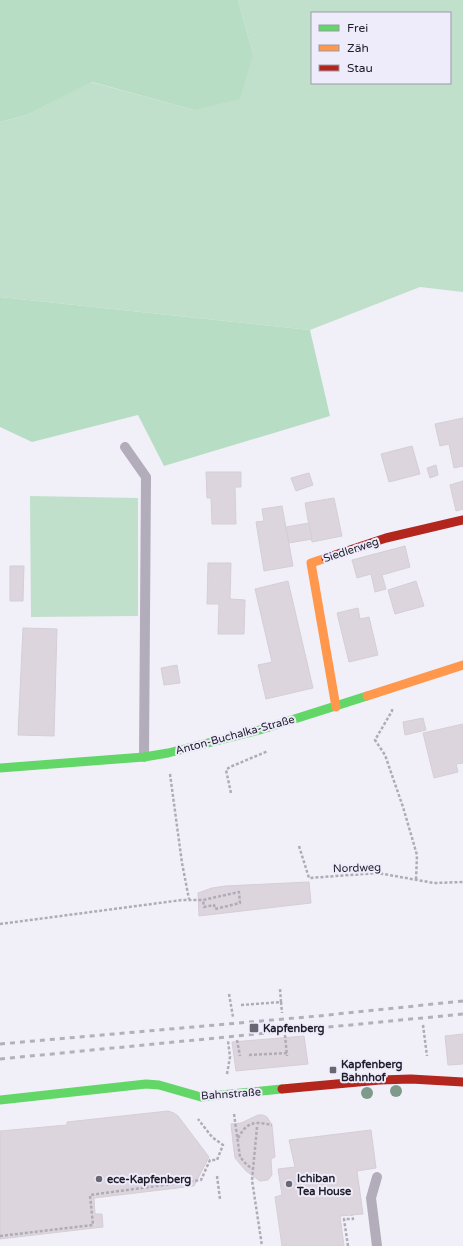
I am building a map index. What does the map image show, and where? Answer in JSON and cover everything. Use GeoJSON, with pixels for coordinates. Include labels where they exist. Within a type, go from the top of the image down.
{"type":"FeatureCollection","features":[{"type":"Feature","properties":{"kind":"street","name":"Siedlerweg"},"geometry":{"type":"LineString","coordinates":[[336,706],[311,563],[364,545],[430,527],[463,520]]}},
{"type":"Feature","properties":{"kind":"street","name":"Anton-Buchalka-Straße"},"geometry":{"type":"LineString","coordinates":[[0,768],[144,757],[168,753],[262,729],[463,665]]}},
{"type":"Feature","properties":{"kind":"street","name":"Bahnstraße"},"geometry":{"type":"LineString","coordinates":[[0,1100],[146,1084],[159,1085],[192,1096],[201,1097],[227,1096],[380,1080],[411,1079],[463,1082]]}},
{"type":"Feature","properties":{"kind":"lane"},"geometry":{"type":"LineString","coordinates":[[125,447],[137,462],[146,477],[144,757]]}},
{"type":"Feature","properties":{"kind":"lane"},"geometry":{"type":"LineString","coordinates":[[377,1177],[371,1198],[377,1246]]}},
{"type":"Feature","properties":{"kind":"path"},"geometry":{"type":"LineString","coordinates":[[388,689],[392,711],[375,740],[385,756],[403,807],[417,855],[416,880]]}},
{"type":"Feature","properties":{"kind":"path"},"geometry":{"type":"LineString","coordinates":[[231,793],[226,770],[274,749]]}},
{"type":"Feature","properties":{"kind":"path"},"geometry":{"type":"LineString","coordinates":[[168,753],[170,781],[182,864],[189,899]]}},
{"type":"Feature","properties":{"kind":"path","name":"Nordweg"},"geometry":{"type":"LineString","coordinates":[[299,846],[309,878],[378,873],[434,883],[463,882]]}},
{"type":"Feature","properties":{"kind":"path"},"geometry":{"type":"LineString","coordinates":[[0,924],[189,899],[203,900],[239,892],[240,903],[215,909],[214,905],[204,907],[203,900]]}},
{"type":"Feature","properties":{"kind":"path"},"geometry":{"type":"LineString","coordinates":[[280,989],[282,1013]]}},
{"type":"Feature","properties":{"kind":"path"},"geometry":{"type":"LineString","coordinates":[[229,994],[233,1017]]}},
{"type":"Feature","properties":{"kind":"path"},"geometry":{"type":"LineString","coordinates":[[241,1005],[281,1002]]}},
{"type":"Feature","properties":{"kind":"path"},"geometry":{"type":"LineString","coordinates":[[423,1025],[427,1056]]}},
{"type":"Feature","properties":{"kind":"path"},"geometry":{"type":"LineString","coordinates":[[249,1055],[287,1054],[285,1035]]}},
{"type":"Feature","properties":{"kind":"path"},"geometry":{"type":"LineString","coordinates":[[237,1040],[240,1056]]}},
{"type":"Feature","properties":{"kind":"path"},"geometry":{"type":"LineString","coordinates":[[227,1075],[230,1057],[228,1041]]}},
{"type":"Feature","properties":{"kind":"path"},"geometry":{"type":"LineString","coordinates":[[0,1236],[93,1225],[90,1195],[201,1180],[210,1160],[217,1160],[223,1146],[212,1137],[189,1107],[192,1096]]}},
{"type":"Feature","properties":{"kind":"path"},"geometry":{"type":"LineString","coordinates":[[234,1110],[240,1157],[253,1170]]}},
{"type":"Feature","properties":{"kind":"path"},"geometry":{"type":"LineString","coordinates":[[237,1138],[243,1128],[254,1123],[260,1122],[272,1125]]}},
{"type":"Feature","properties":{"kind":"path"},"geometry":{"type":"LineString","coordinates":[[257,1127],[252,1180],[262,1246]]}},
{"type":"Feature","properties":{"kind":"path"},"geometry":{"type":"LineString","coordinates":[[217,1176],[220,1199]]}},
{"type":"Feature","properties":{"kind":"path"},"geometry":{"type":"LineString","coordinates":[[348,1246],[344,1219],[353,1219],[352,1215]]}},
{"type":"Feature","properties":{"kind":"green space"},"geometry":{"type":"Polygon","coordinates":[[[0,0],[238,0],[253,54],[240,99],[194,110],[92,82],[27,115],[0,122],[0,0]]]}},
{"type":"Feature","properties":{"kind":"green space"},"geometry":{"type":"Polygon","coordinates":[[[238,0],[463,0],[463,292],[420,287],[310,330],[0,297],[0,122],[27,115],[91,82],[194,110],[253,54],[238,0]]]}},
{"type":"Feature","properties":{"kind":"green space"},"geometry":{"type":"Polygon","coordinates":[[[0,297],[310,330],[330,416],[164,466],[138,415],[32,442],[0,427],[0,297]]]}},
{"type":"Feature","properties":{"kind":"green space"},"geometry":{"type":"Polygon","coordinates":[[[30,496],[138,498],[138,616],[31,617],[30,496]]]}},
{"type":"Feature","properties":{"kind":"building"},"geometry":{"type":"Polygon","coordinates":[[[463,418],[463,466],[454,468],[449,444],[440,446],[435,424],[463,418]]]}},
{"type":"Feature","properties":{"kind":"building"},"geometry":{"type":"Polygon","coordinates":[[[412,446],[420,474],[389,482],[381,454],[412,446]]]}},
{"type":"Feature","properties":{"kind":"building"},"geometry":{"type":"Polygon","coordinates":[[[436,465],[438,475],[430,478],[427,468],[436,465]]]}},
{"type":"Feature","properties":{"kind":"building"},"geometry":{"type":"Polygon","coordinates":[[[206,472],[241,472],[241,487],[235,487],[236,524],[212,524],[211,498],[207,498],[206,472]]]}},
{"type":"Feature","properties":{"kind":"building"},"geometry":{"type":"Polygon","coordinates":[[[309,473],[313,485],[296,491],[291,478],[309,473]]]}},
{"type":"Feature","properties":{"kind":"building"},"geometry":{"type":"Polygon","coordinates":[[[463,481],[463,509],[456,511],[450,485],[463,481]]]}},
{"type":"Feature","properties":{"kind":"building"},"geometry":{"type":"Polygon","coordinates":[[[334,498],[342,536],[312,542],[305,503],[334,498]]]}},
{"type":"Feature","properties":{"kind":"building"},"geometry":{"type":"Polygon","coordinates":[[[282,506],[293,566],[264,571],[256,522],[264,521],[262,509],[282,506]]]}},
{"type":"Feature","properties":{"kind":"building"},"geometry":{"type":"Polygon","coordinates":[[[309,523],[312,539],[289,543],[286,527],[309,523]]]}},
{"type":"Feature","properties":{"kind":"building"},"geometry":{"type":"Polygon","coordinates":[[[405,546],[410,567],[382,575],[386,589],[375,592],[371,574],[357,578],[352,560],[405,546]]]}},
{"type":"Feature","properties":{"kind":"building"},"geometry":{"type":"Polygon","coordinates":[[[208,563],[231,563],[230,599],[245,600],[244,634],[218,634],[219,604],[207,604],[208,563]]]}},
{"type":"Feature","properties":{"kind":"building"},"geometry":{"type":"Polygon","coordinates":[[[10,566],[24,566],[23,601],[10,601],[10,566]]]}},
{"type":"Feature","properties":{"kind":"building"},"geometry":{"type":"Polygon","coordinates":[[[288,581],[313,688],[266,699],[258,665],[272,662],[255,589],[288,581]]]}},
{"type":"Feature","properties":{"kind":"building"},"geometry":{"type":"Polygon","coordinates":[[[416,581],[424,606],[395,614],[388,590],[416,581]]]}},
{"type":"Feature","properties":{"kind":"building"},"geometry":{"type":"Polygon","coordinates":[[[358,608],[360,619],[369,617],[378,655],[349,662],[337,613],[358,608]]]}},
{"type":"Feature","properties":{"kind":"building"},"geometry":{"type":"Polygon","coordinates":[[[23,628],[57,629],[54,736],[18,735],[23,628]]]}},
{"type":"Feature","properties":{"kind":"building"},"geometry":{"type":"Polygon","coordinates":[[[177,665],[180,683],[164,685],[161,668],[177,665]]]}},
{"type":"Feature","properties":{"kind":"building"},"geometry":{"type":"Polygon","coordinates":[[[423,718],[426,730],[405,735],[403,722],[423,718]]]}},
{"type":"Feature","properties":{"kind":"building"},"geometry":{"type":"Polygon","coordinates":[[[463,724],[463,763],[456,764],[458,772],[434,778],[423,733],[463,724]]]}},
{"type":"Feature","properties":{"kind":"building"},"geometry":{"type":"Polygon","coordinates":[[[309,882],[311,903],[199,916],[198,893],[212,888],[309,882]]]}},
{"type":"Feature","properties":{"kind":"building"},"geometry":{"type":"Polygon","coordinates":[[[463,1034],[463,1064],[448,1065],[445,1036],[463,1034]]]}},
{"type":"Feature","properties":{"kind":"building"},"geometry":{"type":"Polygon","coordinates":[[[304,1036],[308,1064],[236,1071],[232,1042],[304,1036]]]}},
{"type":"Feature","properties":{"kind":"building","name":"ece-Kapfenberg"},"geometry":{"type":"Polygon","coordinates":[[[168,1111],[178,1116],[209,1157],[194,1186],[94,1198],[95,1214],[102,1214],[103,1227],[0,1239],[0,1131],[67,1125],[67,1122],[168,1111]]]}},
{"type":"Feature","properties":{"kind":"building"},"geometry":{"type":"Polygon","coordinates":[[[258,1115],[267,1117],[272,1125],[275,1157],[271,1159],[272,1175],[268,1180],[260,1181],[246,1171],[235,1158],[231,1124],[241,1123],[258,1115]]]}},
{"type":"Feature","properties":{"kind":"building"},"geometry":{"type":"Polygon","coordinates":[[[371,1130],[376,1168],[357,1171],[363,1214],[340,1216],[344,1246],[282,1246],[275,1197],[282,1195],[278,1169],[295,1167],[289,1140],[371,1130]]]}},
{"type":"Feature","properties":{"kind":"railway"},"geometry":{"type":"LineString","coordinates":[[0,1044],[318,1016],[463,1001]]}},
{"type":"Feature","properties":{"kind":"railway"},"geometry":{"type":"LineString","coordinates":[[0,1059],[463,1014]]}},
{"type":"Feature","properties":{"kind":"traffic: fast"},"geometry":{"type":"LineString","coordinates":[[0,768],[144,757],[168,753],[263,729],[367,696]]}},
{"type":"Feature","properties":{"kind":"traffic: fast"},"geometry":{"type":"LineString","coordinates":[[0,1100],[146,1084],[159,1085],[201,1097],[282,1089]]}},
{"type":"Feature","properties":{"kind":"traffic: slow"},"geometry":{"type":"LineString","coordinates":[[326,558],[311,563],[336,707]]}},
{"type":"Feature","properties":{"kind":"traffic: slow"},"geometry":{"type":"LineString","coordinates":[[367,696],[463,665]]}},
{"type":"Feature","properties":{"kind":"traffic: jam"},"geometry":{"type":"LineString","coordinates":[[326,558],[386,538],[463,520]]}},
{"type":"Feature","properties":{"kind":"traffic: jam"},"geometry":{"type":"LineString","coordinates":[[282,1089],[380,1080],[411,1079],[463,1082]]}},
{"type":"Feature","properties":{"kind":"place","name":"Kapfenberg"},"geometry":{"type":"Point","coordinates":[254,1028]}},
{"type":"Feature","properties":{"kind":"place","name":"Kapfenberg Bahnhof"},"geometry":{"type":"Point","coordinates":[333,1070]}},
{"type":"Feature","properties":{"kind":"place","name":"ece-Kapfenberg"},"geometry":{"type":"Point","coordinates":[99,1179]}},
{"type":"Feature","properties":{"kind":"place","name":"Ichiban Tea House"},"geometry":{"type":"Point","coordinates":[289,1184]}}]}
